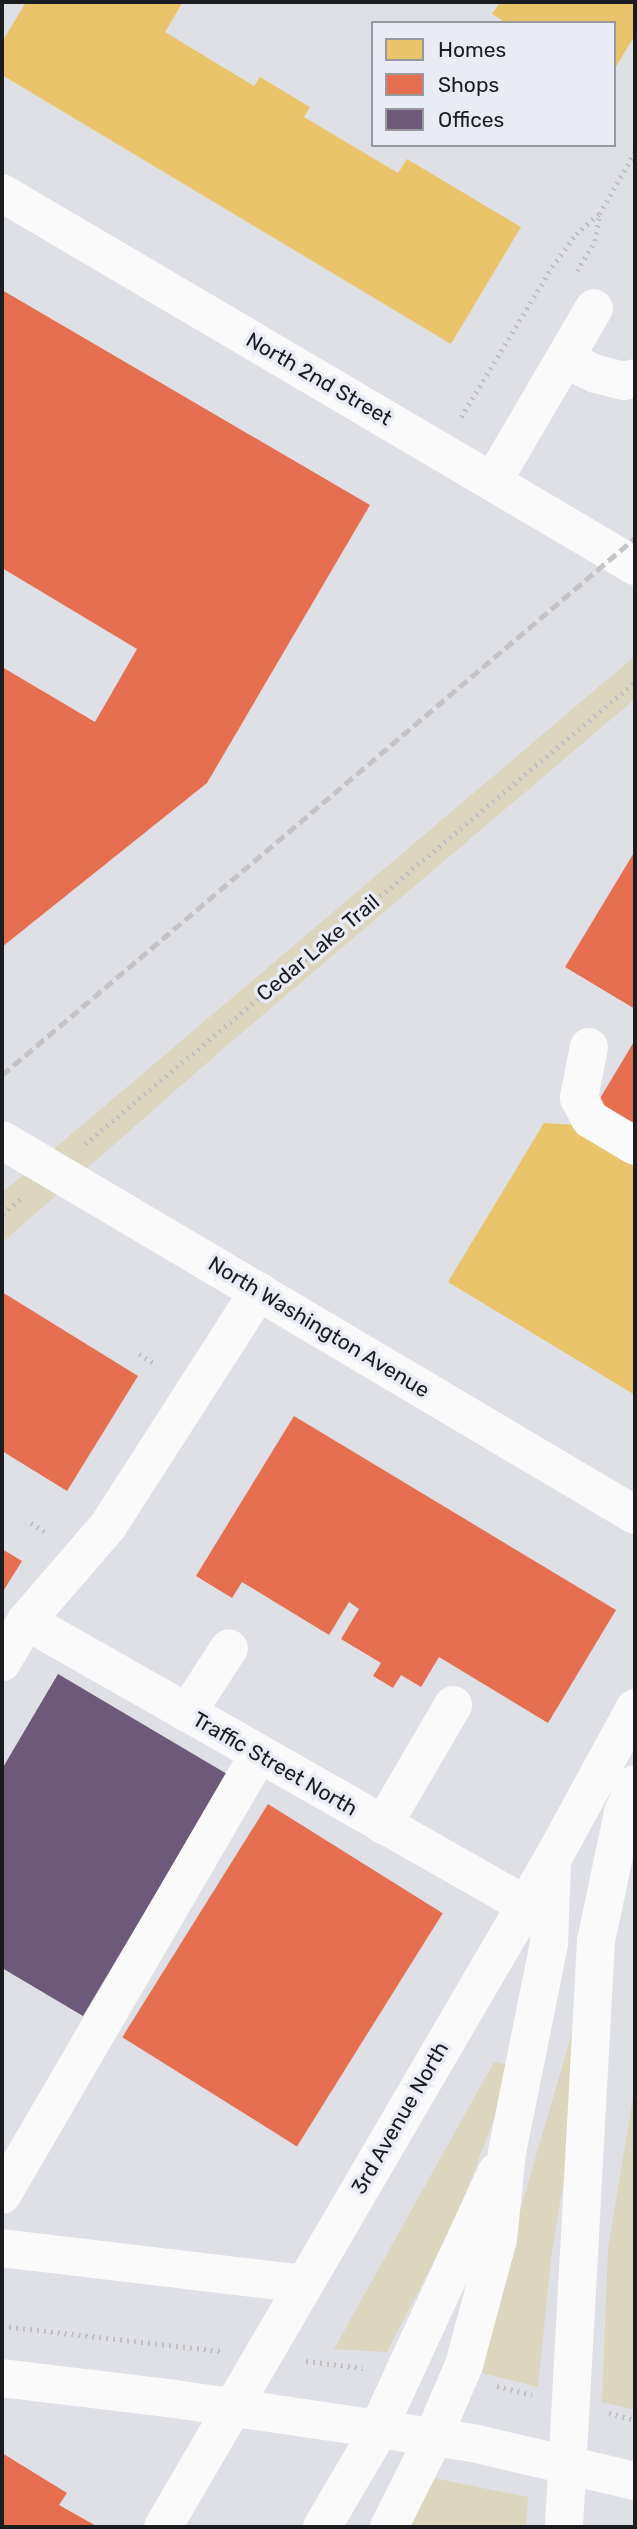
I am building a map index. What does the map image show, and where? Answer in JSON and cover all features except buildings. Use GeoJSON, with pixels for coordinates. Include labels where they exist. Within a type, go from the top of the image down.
{"type":"FeatureCollection","features":[{"type":"Feature","properties":{"kind":"main road","name":"North 2nd Street"},"geometry":{"type":"LineString","coordinates":[[2,192],[635,566]]}},
{"type":"Feature","properties":{"kind":"main road"},"geometry":{"type":"LineString","coordinates":[[493,481],[594,308]]}},
{"type":"Feature","properties":{"kind":"main road"},"geometry":{"type":"LineString","coordinates":[[565,359],[596,374],[624,381],[635,378]]}},
{"type":"Feature","properties":{"kind":"main road"},"geometry":{"type":"LineString","coordinates":[[589,1047],[579,1098],[590,1119],[635,1146]]}},
{"type":"Feature","properties":{"kind":"main road","name":"North Washington Avenue"},"geometry":{"type":"LineString","coordinates":[[2,1140],[635,1515]]}},
{"type":"Feature","properties":{"kind":"main road"},"geometry":{"type":"LineString","coordinates":[[2,1662],[26,1622],[108,1526],[259,1291]]}},
{"type":"Feature","properties":{"kind":"main road","name":"Traffic Street North"},"geometry":{"type":"LineString","coordinates":[[26,1622],[524,1904]]}},
{"type":"Feature","properties":{"kind":"main road"},"geometry":{"type":"LineString","coordinates":[[187,1713],[229,1648]]}},
{"type":"Feature","properties":{"kind":"main road"},"geometry":{"type":"LineString","coordinates":[[383,1825],[453,1705]]}},
{"type":"Feature","properties":{"kind":"main road","name":"3rd Avenue North"},"geometry":{"type":"LineString","coordinates":[[163,2527],[552,1860],[635,1708]]}},
{"type":"Feature","properties":{"kind":"main road"},"geometry":{"type":"LineString","coordinates":[[2,2195],[259,1754]]}},
{"type":"Feature","properties":{"kind":"main road"},"geometry":{"type":"LineString","coordinates":[[564,2527],[596,1941],[623,1813],[635,1784]]}},
{"type":"Feature","properties":{"kind":"main road"},"geometry":{"type":"LineString","coordinates":[[389,2527],[428,2449],[464,2365],[498,2239],[507,2152],[549,1943],[552,1860]]}},
{"type":"Feature","properties":{"kind":"main road"},"geometry":{"type":"LineString","coordinates":[[322,2527],[372,2442],[507,2152]]}},
{"type":"Feature","properties":{"kind":"main road"},"geometry":{"type":"LineString","coordinates":[[2,2248],[305,2284]]}},
{"type":"Feature","properties":{"kind":"main road"},"geometry":{"type":"LineString","coordinates":[[2,2378],[175,2399],[461,2441],[529,2454],[635,2481]]}},
{"type":"Feature","properties":{"kind":"path"},"geometry":{"type":"LineString","coordinates":[[441,451],[552,267],[576,234],[599,214],[635,152]]}},
{"type":"Feature","properties":{"kind":"path","name":"Cedar Lake Trail"},"geometry":{"type":"LineString","coordinates":[[76,1152],[635,682]]}},
{"type":"Feature","properties":{"kind":"path"},"geometry":{"type":"LineString","coordinates":[[2,1214],[33,1188]]}},
{"type":"Feature","properties":{"kind":"path"},"geometry":{"type":"LineString","coordinates":[[139,1354],[155,1364]]}},
{"type":"Feature","properties":{"kind":"path"},"geometry":{"type":"LineString","coordinates":[[31,1523],[47,1533]]}},
{"type":"Feature","properties":{"kind":"path"},"geometry":{"type":"LineString","coordinates":[[2,2326],[226,2351]]}},
{"type":"Feature","properties":{"kind":"path"},"geometry":{"type":"LineString","coordinates":[[304,2361],[369,2369]]}},
{"type":"Feature","properties":{"kind":"path"},"geometry":{"type":"LineString","coordinates":[[491,2384],[543,2397]]}},
{"type":"Feature","properties":{"kind":"path"},"geometry":{"type":"LineString","coordinates":[[596,2410],[635,2420]]}},
{"type":"Feature","properties":{"kind":"shaded area"},"geometry":{"type":"Polygon","coordinates":[[[635,656],[635,699],[225,1047],[2,1243],[2,1193],[635,656]]]}},
{"type":"Feature","properties":{"kind":"shaded area"},"geometry":{"type":"Polygon","coordinates":[[[584,1992],[574,2117],[551,2258],[538,2387],[473,2371],[584,1992]]]}},
{"type":"Feature","properties":{"kind":"shaded area"},"geometry":{"type":"Polygon","coordinates":[[[494,2062],[514,2066],[457,2216],[387,2352],[334,2349],[494,2062]]]}},
{"type":"Feature","properties":{"kind":"shaded area"},"geometry":{"type":"Polygon","coordinates":[[[635,2085],[635,2410],[602,2402],[608,2249],[635,2085]]]}},
{"type":"Feature","properties":{"kind":"shaded area"},"geometry":{"type":"Polygon","coordinates":[[[428,2477],[528,2497],[526,2527],[400,2527],[428,2477]]]}},
{"type":"Feature","properties":{"kind":"railway"},"geometry":{"type":"LineString","coordinates":[[2,1075],[635,538]]}}]}
